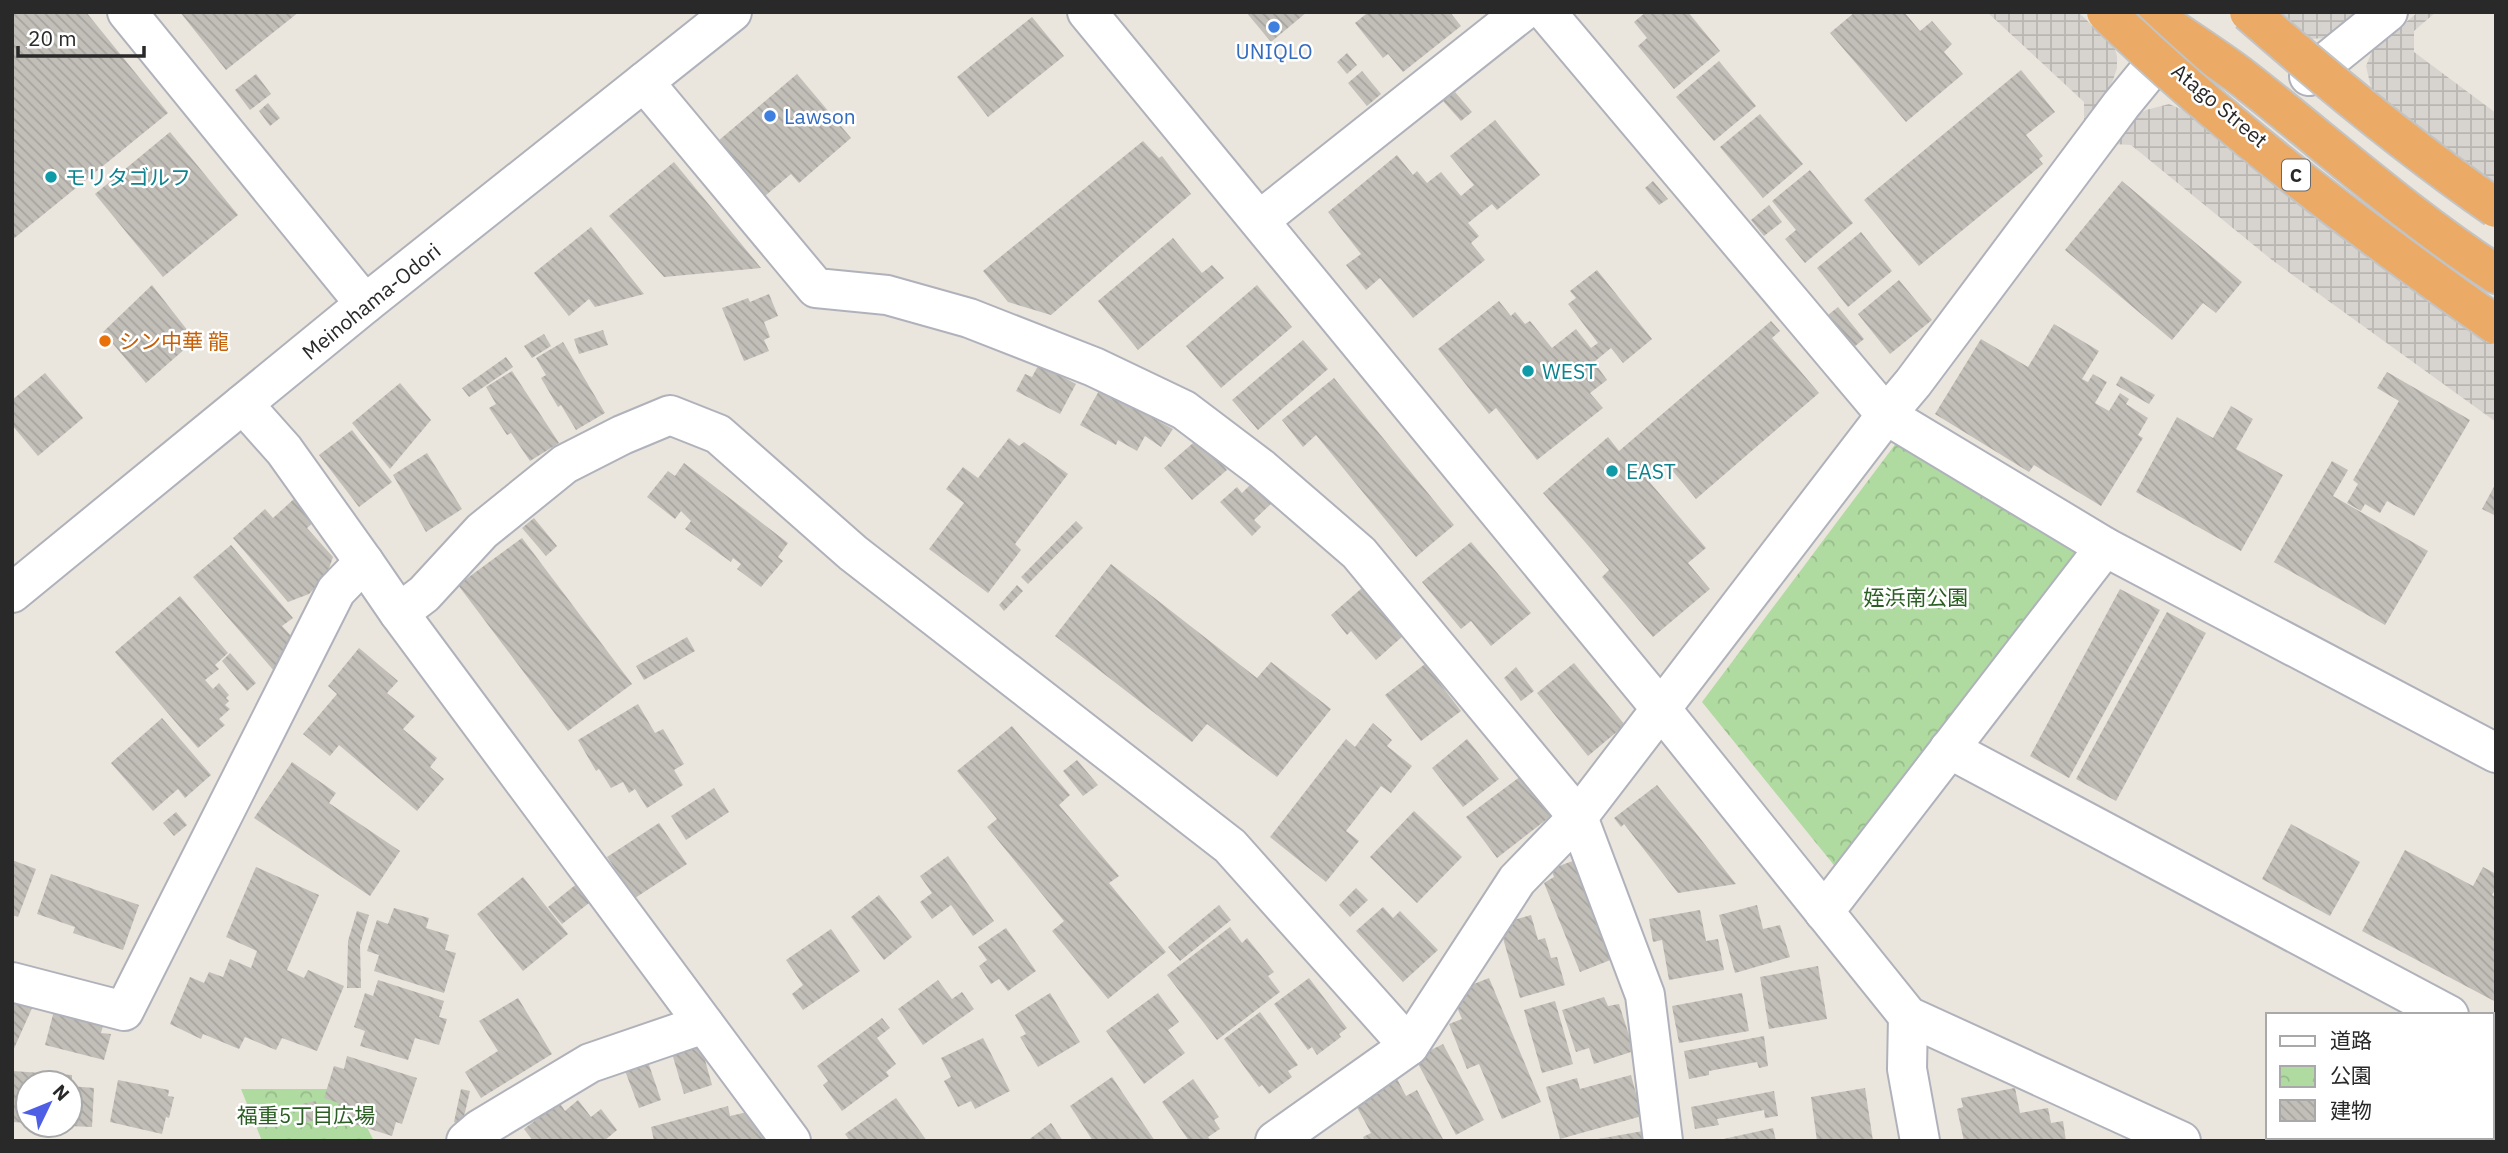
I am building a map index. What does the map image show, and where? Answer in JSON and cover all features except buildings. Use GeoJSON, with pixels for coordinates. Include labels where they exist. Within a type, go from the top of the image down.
{"type":"FeatureCollection","features":[{"type":"Feature","properties":{"kind":"highway","name":"C"},"geometry":{"type":"LineString","coordinates":[[2106,12],[2156,61],[2248,138],[2399,256],[2496,323]]}},
{"type":"Feature","properties":{"kind":"highway"},"geometry":{"type":"LineString","coordinates":[[2148,12],[2199,45],[2244,79],[2488,269],[2458,295]]}},
{"type":"Feature","properties":{"kind":"highway"},"geometry":{"type":"LineString","coordinates":[[2249,12],[2325,78],[2496,208]]}},
{"type":"Feature","properties":{"kind":"street"},"geometry":{"type":"LineString","coordinates":[[127,12],[365,304]]}},
{"type":"Feature","properties":{"kind":"street","name":"Meinohama-Odori"},"geometry":{"type":"LineString","coordinates":[[12,593],[365,304],[732,12]]}},
{"type":"Feature","properties":{"kind":"street"},"geometry":{"type":"LineString","coordinates":[[1087,12],[1661,709],[1908,1016],[2181,1141]]}},
{"type":"Feature","properties":{"kind":"street"},"geometry":{"type":"LineString","coordinates":[[1260,220],[1522,12]]}},
{"type":"Feature","properties":{"kind":"street"},"geometry":{"type":"LineString","coordinates":[[1546,12],[1886,415],[2105,547],[2496,753]]}},
{"type":"Feature","properties":{"kind":"street","name":"Atago Street"},"geometry":{"type":"LineString","coordinates":[[2115,12],[2328,195],[2496,323]]}},
{"type":"Feature","properties":{"kind":"street"},"geometry":{"type":"LineString","coordinates":[[2233,12],[2309,76],[2496,217]]}},
{"type":"Feature","properties":{"kind":"street"},"geometry":{"type":"LineString","coordinates":[[2309,76],[2388,12]]}},
{"type":"Feature","properties":{"kind":"street"},"geometry":{"type":"LineString","coordinates":[[1275,1141],[1409,1045],[1517,880],[1578,817],[1913,383],[2121,105],[2162,55]]}},
{"type":"Feature","properties":{"kind":"street"},"geometry":{"type":"LineString","coordinates":[[644,82],[816,288],[887,295],[969,318],[1094,367],[1184,410],[1262,469],[1359,553],[1578,817],[1645,995],[1664,1141]]}},
{"type":"Feature","properties":{"kind":"street"},"geometry":{"type":"LineString","coordinates":[[243,404],[284,450],[399,613],[791,1141]]}},
{"type":"Feature","properties":{"kind":"street"},"geometry":{"type":"LineString","coordinates":[[399,613],[424,594],[482,531],[565,464],[622,435],[670,415],[718,434],[853,553],[1230,846],[1409,1045]]}},
{"type":"Feature","properties":{"kind":"street"},"geometry":{"type":"LineString","coordinates":[[1824,912],[2105,547]]}},
{"type":"Feature","properties":{"kind":"street"},"geometry":{"type":"LineString","coordinates":[[12,982],[124,1011],[336,591],[364,562]]}},
{"type":"Feature","properties":{"kind":"street"},"geometry":{"type":"LineString","coordinates":[[1949,749],[2445,1013]]}},
{"type":"Feature","properties":{"kind":"street"},"geometry":{"type":"LineString","coordinates":[[1908,1016],[1907,1069],[1920,1141]]}},
{"type":"Feature","properties":{"kind":"street"},"geometry":{"type":"LineString","coordinates":[[466,1141],[480,1129],[590,1063],[704,1024]]}},
{"type":"Feature","properties":{"kind":"green space","name":"姪浜南公園"},"geometry":{"type":"Polygon","coordinates":[[[1897,442],[2089,549],[1842,875],[1702,702],[1897,442]]]}},
{"type":"Feature","properties":{"kind":"green space","name":"福重5丁目広場"},"geometry":{"type":"Polygon","coordinates":[[[241,1089],[347,1089],[374,1141],[262,1141],[241,1089]]]}},
{"type":"Feature","properties":{"kind":"shaded area"},"geometry":{"type":"Polygon","coordinates":[[[1987,12],[2078,12],[2114,46],[2117,68],[2113,80],[2084,121],[2084,102],[1987,12]]]}},
{"type":"Feature","properties":{"kind":"shaded area"},"geometry":{"type":"Polygon","coordinates":[[[2270,12],[2366,12],[2346,30],[2324,38],[2311,39],[2302,37],[2270,12]]]}},
{"type":"Feature","properties":{"kind":"shaded area"},"geometry":{"type":"Polygon","coordinates":[[[2418,12],[2436,12],[2414,31],[2414,52],[2496,113],[2496,189],[2372,92],[2366,66],[2372,51],[2418,12]]]}},
{"type":"Feature","properties":{"kind":"shaded area"},"geometry":{"type":"Polygon","coordinates":[[[2169,104],[2190,113],[2313,213],[2496,346],[2496,422],[2272,260],[2131,145],[2114,144],[2136,116],[2146,110],[2169,104]]]}},
{"type":"Feature","properties":{"kind":"place","name":"UNIQLO"},"geometry":{"type":"Point","coordinates":[1274,27]}},
{"type":"Feature","properties":{"kind":"place","name":"Lawson"},"geometry":{"type":"Point","coordinates":[770,116]}},
{"type":"Feature","properties":{"kind":"place","name":"モリタゴルフ"},"geometry":{"type":"Point","coordinates":[51,177]}},
{"type":"Feature","properties":{"kind":"place","name":"シン中華 龍"},"geometry":{"type":"Point","coordinates":[105,341]}},
{"type":"Feature","properties":{"kind":"place","name":"WEST"},"geometry":{"type":"Point","coordinates":[1528,371]}},
{"type":"Feature","properties":{"kind":"place","name":"EAST"},"geometry":{"type":"Point","coordinates":[1612,471]}}]}
